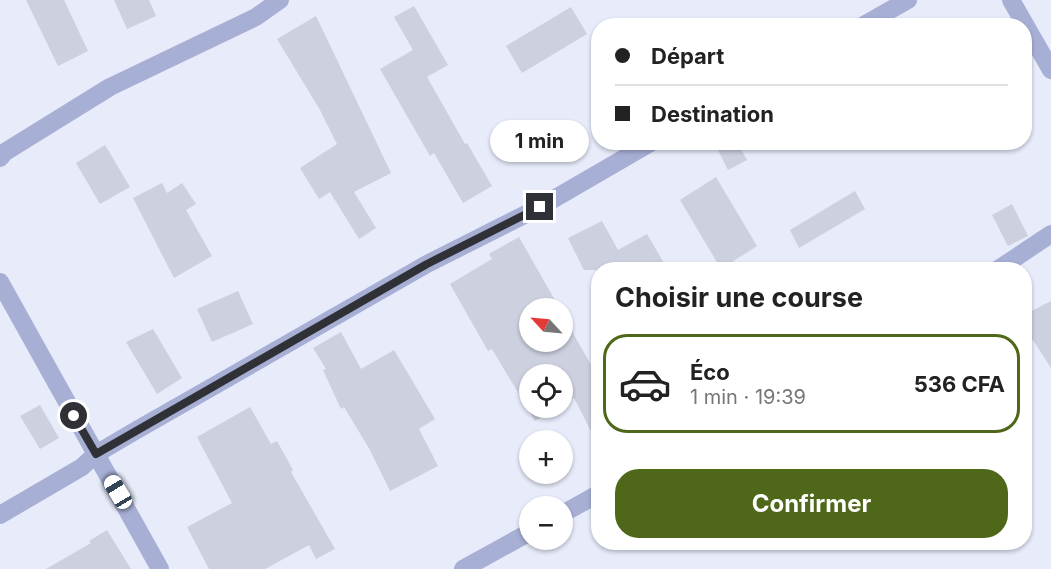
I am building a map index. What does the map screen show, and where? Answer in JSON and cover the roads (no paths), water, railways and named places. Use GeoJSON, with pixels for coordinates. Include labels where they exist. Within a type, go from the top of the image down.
{"type":"FeatureCollection","features":[{"type":"Feature","properties":{"kind":"street"},"geometry":{"type":"LineString","coordinates":[[0,158],[5,152],[110,87],[256,17],[280,0]]}},
{"type":"Feature","properties":{"kind":"street"},"geometry":{"type":"LineString","coordinates":[[876,18],[908,0]]}},
{"type":"Feature","properties":{"kind":"street"},"geometry":{"type":"LineString","coordinates":[[1011,0],[1021,18]]}},
{"type":"Feature","properties":{"kind":"street"},"geometry":{"type":"LineString","coordinates":[[1032,37],[1051,70]]}},
{"type":"Feature","properties":{"kind":"street"},"geometry":{"type":"LineString","coordinates":[[0,515],[82,467],[96,454],[400,280],[540,207],[638,150]]}},
{"type":"Feature","properties":{"kind":"street"},"geometry":{"type":"LineString","coordinates":[[1009,262],[1051,234]]}},
{"type":"Feature","properties":{"kind":"street"},"geometry":{"type":"LineString","coordinates":[[0,282],[160,569]]}},
{"type":"Feature","properties":{"kind":"street"},"geometry":{"type":"LineString","coordinates":[[573,508],[591,499]]}},
{"type":"Feature","properties":{"kind":"street"},"geometry":{"type":"LineString","coordinates":[[468,569],[519,539]]}}]}
